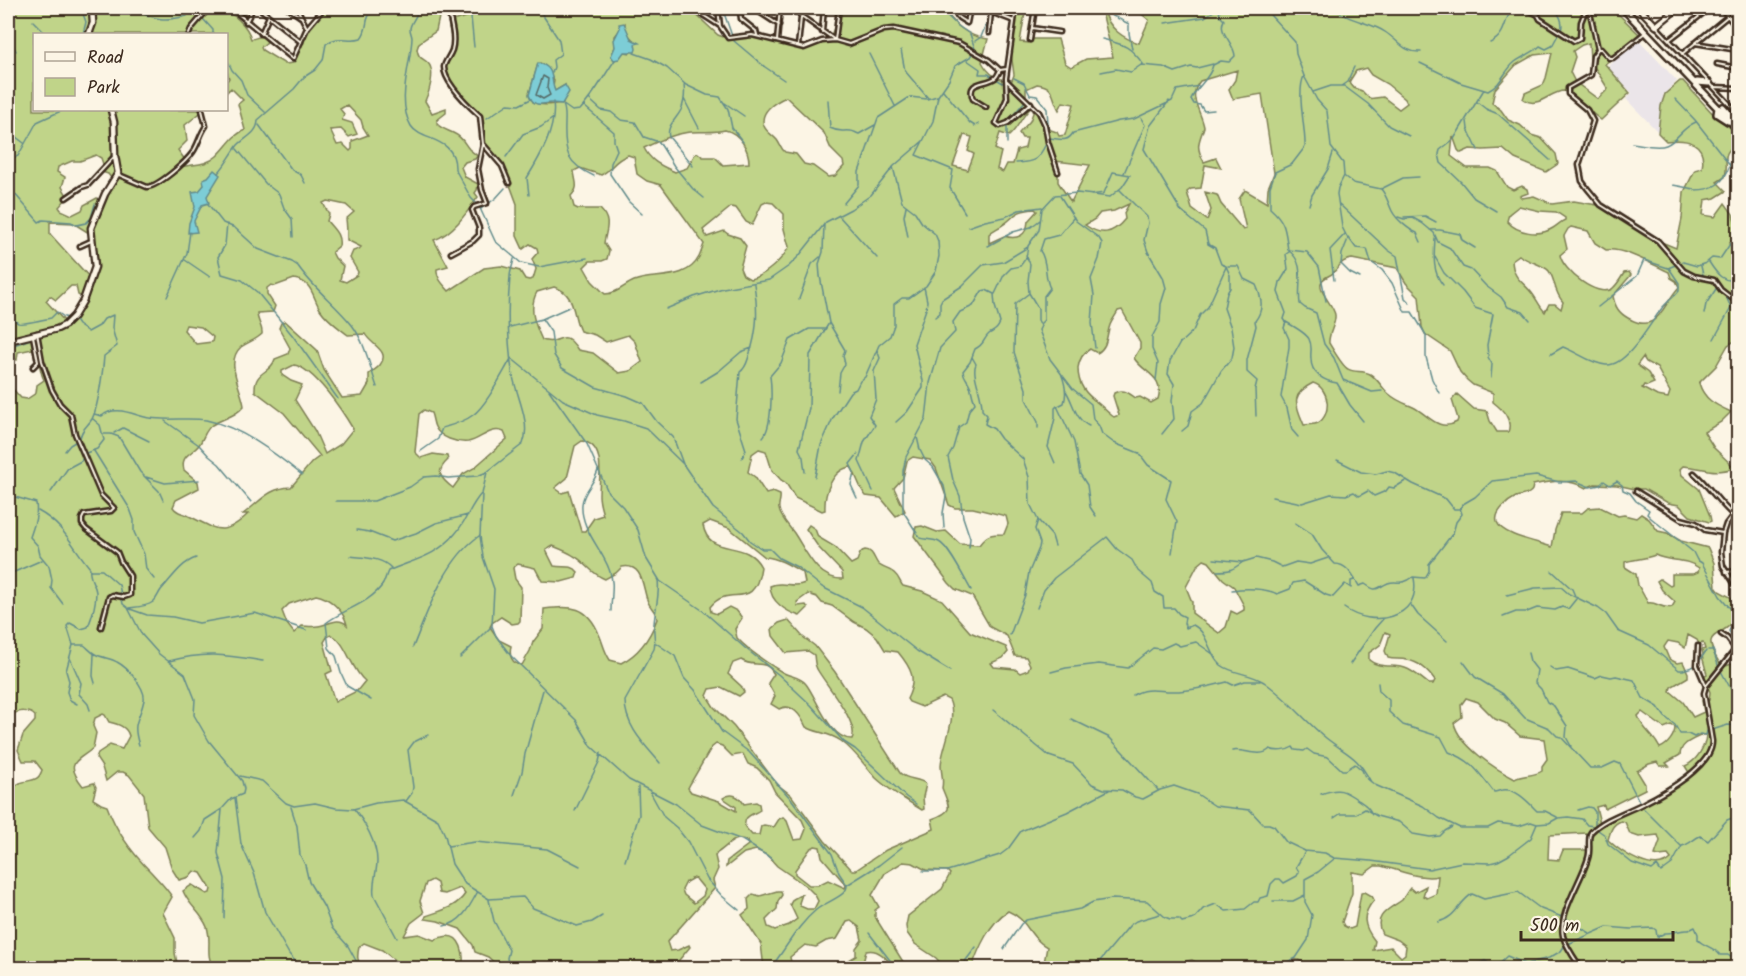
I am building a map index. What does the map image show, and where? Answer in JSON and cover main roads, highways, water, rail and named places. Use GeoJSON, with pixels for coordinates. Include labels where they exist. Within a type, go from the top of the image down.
{"type":"FeatureCollection","features":[{"type":"Feature","properties":{"kind":"main road"},"geometry":{"type":"LineString","coordinates":[[1623,8],[1737,125]]}},
{"type":"Feature","properties":{"kind":"main road"},"geometry":{"type":"LineString","coordinates":[[1653,39],[1737,125]]}},
{"type":"Feature","properties":{"kind":"main road"},"geometry":{"type":"LineString","coordinates":[[1697,82],[1712,85]]}},
{"type":"Feature","properties":{"kind":"water"},"geometry":{"type":"Polygon","coordinates":[[[624,23],[631,39],[639,43],[635,44],[635,52],[624,52],[619,59],[614,60],[611,56],[615,47],[614,40],[620,28],[619,24],[624,23]]]}},
{"type":"Feature","properties":{"kind":"water"},"geometry":{"type":"Polygon","coordinates":[[[538,63],[550,71],[555,91],[565,85],[569,92],[562,104],[536,104],[531,99],[529,95],[538,63]]]}},
{"type":"Feature","properties":{"kind":"water"},"geometry":{"type":"Polygon","coordinates":[[[214,170],[220,175],[207,196],[209,203],[202,205],[194,221],[197,232],[188,233],[195,207],[192,192],[199,191],[204,185],[203,179],[214,170]]]}},
{"type":"Feature","properties":{"kind":"waterway"},"geometry":{"type":"LineString","coordinates":[[137,8],[160,19],[187,16]]}},
{"type":"Feature","properties":{"kind":"waterway"},"geometry":{"type":"LineString","coordinates":[[218,173],[238,145],[254,132],[258,120],[294,89],[304,77],[315,70],[323,60],[326,44],[335,39],[361,38],[367,19],[376,8]]}},
{"type":"Feature","properties":{"kind":"waterway"},"geometry":{"type":"LineString","coordinates":[[418,8],[410,29],[412,38],[404,94],[407,116],[416,131],[444,145],[450,151],[454,158],[455,169],[471,198],[478,205]]}},
{"type":"Feature","properties":{"kind":"waterway"},"geometry":{"type":"LineString","coordinates":[[474,8],[471,17],[474,47]]}},
{"type":"Feature","properties":{"kind":"waterway"},"geometry":{"type":"LineString","coordinates":[[538,8],[559,40],[561,54],[553,60],[552,73]]}},
{"type":"Feature","properties":{"kind":"waterway"},"geometry":{"type":"LineString","coordinates":[[726,8],[725,16],[732,36]]}},
{"type":"Feature","properties":{"kind":"waterway"},"geometry":{"type":"LineString","coordinates":[[939,8],[970,34],[975,49],[970,57],[955,66],[938,96],[933,121],[916,155],[953,170],[950,188],[965,213]]}},
{"type":"Feature","properties":{"kind":"waterway"},"geometry":{"type":"LineString","coordinates":[[996,12],[998,8]]}},
{"type":"Feature","properties":{"kind":"waterway"},"geometry":{"type":"LineString","coordinates":[[1097,8],[1129,24],[1132,49]]}},
{"type":"Feature","properties":{"kind":"waterway"},"geometry":{"type":"LineString","coordinates":[[1165,23],[1205,17],[1218,8]]}},
{"type":"Feature","properties":{"kind":"waterway"},"geometry":{"type":"LineString","coordinates":[[1214,110],[1204,111],[1191,99],[1213,65],[1221,61],[1229,62],[1235,56],[1224,33],[1222,24],[1224,20],[1220,16],[1219,8]]}},
{"type":"Feature","properties":{"kind":"waterway"},"geometry":{"type":"LineString","coordinates":[[1268,8],[1271,16],[1295,42],[1296,54],[1304,76],[1317,100],[1327,111],[1331,147],[1343,163],[1344,176],[1337,194],[1342,227],[1348,239],[1341,264],[1350,273],[1360,278]]}},
{"type":"Feature","properties":{"kind":"waterway"},"geometry":{"type":"LineString","coordinates":[[1270,15],[1285,8]]}},
{"type":"Feature","properties":{"kind":"waterway"},"geometry":{"type":"LineString","coordinates":[[1334,8],[1346,16],[1390,35],[1410,51],[1421,52]]}},
{"type":"Feature","properties":{"kind":"waterway"},"geometry":{"type":"LineString","coordinates":[[1490,43],[1500,35],[1508,16],[1515,8]]}},
{"type":"Feature","properties":{"kind":"waterway"},"geometry":{"type":"LineString","coordinates":[[1554,8],[1562,24],[1561,30]]}},
{"type":"Feature","properties":{"kind":"waterway"},"geometry":{"type":"LineString","coordinates":[[82,11],[86,22],[83,33]]}},
{"type":"Feature","properties":{"kind":"waterway"},"geometry":{"type":"LineString","coordinates":[[204,20],[213,33]]}},
{"type":"Feature","properties":{"kind":"waterway"},"geometry":{"type":"LineString","coordinates":[[975,41],[981,37],[988,20]]}},
{"type":"Feature","properties":{"kind":"waterway"},"geometry":{"type":"LineString","coordinates":[[33,21],[45,33]]}},
{"type":"Feature","properties":{"kind":"waterway"},"geometry":{"type":"LineString","coordinates":[[1420,63],[1461,83],[1488,91],[1497,85],[1515,62],[1540,46],[1546,49],[1552,46],[1559,33]]}},
{"type":"Feature","properties":{"kind":"waterway"},"geometry":{"type":"LineString","coordinates":[[8,35],[16,51]]}},
{"type":"Feature","properties":{"kind":"waterway"},"geometry":{"type":"LineString","coordinates":[[1102,39],[1126,47],[1143,64]]}},
{"type":"Feature","properties":{"kind":"waterway"},"geometry":{"type":"LineString","coordinates":[[734,41],[784,80]]}},
{"type":"Feature","properties":{"kind":"waterway"},"geometry":{"type":"LineString","coordinates":[[901,50],[905,71],[928,98]]}},
{"type":"Feature","properties":{"kind":"waterway"},"geometry":{"type":"LineString","coordinates":[[634,53],[667,68],[686,85],[707,95],[720,97],[728,109],[732,128],[743,142]]}},
{"type":"Feature","properties":{"kind":"waterway"},"geometry":{"type":"LineString","coordinates":[[869,54],[895,106]]}},
{"type":"Feature","properties":{"kind":"waterway"},"geometry":{"type":"LineString","coordinates":[[562,104],[572,111],[580,110],[595,92],[615,60]]}},
{"type":"Feature","properties":{"kind":"waterway"},"geometry":{"type":"LineString","coordinates":[[967,60],[980,69],[979,74],[988,74],[1003,83]]}},
{"type":"Feature","properties":{"kind":"waterway"},"geometry":{"type":"LineString","coordinates":[[228,61],[241,80],[247,95],[265,112]]}},
{"type":"Feature","properties":{"kind":"waterway"},"geometry":{"type":"LineString","coordinates":[[1101,72],[1116,69],[1131,72],[1141,65],[1163,67],[1175,72],[1213,64]]}},
{"type":"Feature","properties":{"kind":"waterway"},"geometry":{"type":"LineString","coordinates":[[1341,86],[1347,82],[1354,67]]}},
{"type":"Feature","properties":{"kind":"waterway"},"geometry":{"type":"LineString","coordinates":[[1304,76],[1301,101],[1305,147],[1292,164],[1275,172],[1270,187],[1270,208],[1282,222],[1288,250],[1294,256],[1299,268],[1300,304],[1316,313],[1324,344],[1334,358],[1343,380],[1372,392],[1382,391]]}},
{"type":"Feature","properties":{"kind":"waterway"},"geometry":{"type":"LineString","coordinates":[[1014,78],[1024,83],[1030,95]]}},
{"type":"Feature","properties":{"kind":"waterway"},"geometry":{"type":"LineString","coordinates":[[684,85],[682,107],[668,133],[693,166]]}},
{"type":"Feature","properties":{"kind":"waterway"},"geometry":{"type":"LineString","coordinates":[[1030,95],[1037,96],[1047,109],[1049,138],[1063,140],[1073,133],[1134,119],[1172,101],[1177,90],[1199,86]]}},
{"type":"Feature","properties":{"kind":"waterway"},"geometry":{"type":"LineString","coordinates":[[1313,92],[1331,86],[1344,86],[1368,104],[1389,126],[1409,136]]}},
{"type":"Feature","properties":{"kind":"waterway"},"geometry":{"type":"LineString","coordinates":[[943,90],[970,123],[975,126],[979,124]]}},
{"type":"Feature","properties":{"kind":"waterway"},"geometry":{"type":"LineString","coordinates":[[1483,91],[1454,139],[1440,150],[1439,154],[1441,163],[1474,198],[1496,211]]}},
{"type":"Feature","properties":{"kind":"waterway"},"geometry":{"type":"LineString","coordinates":[[844,203],[859,185],[859,172],[878,118],[910,97],[927,99],[937,96]]}},
{"type":"Feature","properties":{"kind":"waterway"},"geometry":{"type":"LineString","coordinates":[[487,118],[508,104],[519,105],[531,99]]}},
{"type":"Feature","properties":{"kind":"waterway"},"geometry":{"type":"LineString","coordinates":[[684,99],[699,128]]}},
{"type":"Feature","properties":{"kind":"waterway"},"geometry":{"type":"LineString","coordinates":[[1675,99],[1695,120],[1738,175]]}},
{"type":"Feature","properties":{"kind":"waterway"},"geometry":{"type":"LineString","coordinates":[[590,100],[601,110],[611,112],[621,120],[635,122],[644,137],[659,142],[674,166],[693,189],[704,198]]}},
{"type":"Feature","properties":{"kind":"waterway"},"geometry":{"type":"LineString","coordinates":[[828,100],[830,128],[859,134],[875,125]]}},
{"type":"Feature","properties":{"kind":"waterway"},"geometry":{"type":"LineString","coordinates":[[1008,121],[1026,100]]}},
{"type":"Feature","properties":{"kind":"waterway"},"geometry":{"type":"LineString","coordinates":[[1169,101],[1150,126],[1144,149],[1181,211],[1205,231],[1208,244],[1215,248],[1221,264],[1226,266],[1230,275],[1230,288],[1224,308],[1231,328],[1234,347],[1232,358],[1221,371],[1203,403],[1192,411],[1188,426],[1182,431]]}},
{"type":"Feature","properties":{"kind":"waterway"},"geometry":{"type":"LineString","coordinates":[[529,195],[527,178],[550,132],[554,112],[553,102]]}},
{"type":"Feature","properties":{"kind":"waterway"},"geometry":{"type":"LineString","coordinates":[[1477,102],[1498,114],[1550,160]]}},
{"type":"Feature","properties":{"kind":"waterway"},"geometry":{"type":"LineString","coordinates":[[725,103],[744,116]]}},
{"type":"Feature","properties":{"kind":"waterway"},"geometry":{"type":"LineString","coordinates":[[563,105],[565,142],[569,156],[578,167],[594,176]]}},
{"type":"Feature","properties":{"kind":"waterway"},"geometry":{"type":"LineString","coordinates":[[584,106],[614,132],[617,150],[611,163],[610,174],[629,202],[642,214]]}},
{"type":"Feature","properties":{"kind":"waterway"},"geometry":{"type":"LineString","coordinates":[[8,160],[18,156],[37,122],[61,111]]}},
{"type":"Feature","properties":{"kind":"waterway"},"geometry":{"type":"LineString","coordinates":[[1124,173],[1145,125],[1141,118]]}},
{"type":"Feature","properties":{"kind":"waterway"},"geometry":{"type":"LineString","coordinates":[[506,157],[523,134],[541,127],[552,119]]}},
{"type":"Feature","properties":{"kind":"waterway"},"geometry":{"type":"LineString","coordinates":[[1467,121],[1468,129],[1478,150]]}},
{"type":"Feature","properties":{"kind":"waterway"},"geometry":{"type":"LineString","coordinates":[[1632,143],[1666,145],[1696,122]]}},
{"type":"Feature","properties":{"kind":"waterway"},"geometry":{"type":"LineString","coordinates":[[1007,123],[1007,143]]}},
{"type":"Feature","properties":{"kind":"waterway"},"geometry":{"type":"LineString","coordinates":[[259,125],[292,170],[301,175],[305,183]]}},
{"type":"Feature","properties":{"kind":"waterway"},"geometry":{"type":"LineString","coordinates":[[8,131],[24,143]]}},
{"type":"Feature","properties":{"kind":"waterway"},"geometry":{"type":"LineString","coordinates":[[666,309],[723,288],[769,280],[799,256],[826,222],[871,195],[894,166],[923,141]]}},
{"type":"Feature","properties":{"kind":"waterway"},"geometry":{"type":"LineString","coordinates":[[1016,163],[1036,159],[1047,142]]}},
{"type":"Feature","properties":{"kind":"waterway"},"geometry":{"type":"LineString","coordinates":[[237,149],[266,184],[279,194],[284,208],[292,219],[293,237]]}},
{"type":"Feature","properties":{"kind":"waterway"},"geometry":{"type":"LineString","coordinates":[[1309,205],[1312,195],[1328,169],[1333,153]]}},
{"type":"Feature","properties":{"kind":"waterway"},"geometry":{"type":"LineString","coordinates":[[1695,190],[1713,187],[1725,176],[1730,165]]}},
{"type":"Feature","properties":{"kind":"waterway"},"geometry":{"type":"LineString","coordinates":[[815,477],[821,445],[833,418],[850,392],[856,389],[865,377],[879,345],[890,336],[894,325],[894,304],[902,298],[909,298],[926,286],[936,271],[939,256],[938,241],[935,234],[922,223],[915,212],[902,202],[893,167]]}},
{"type":"Feature","properties":{"kind":"waterway"},"geometry":{"type":"LineString","coordinates":[[995,294],[1004,275],[1011,268],[1020,266],[1026,258],[1028,246],[1039,230],[1042,209],[1055,195],[1077,193],[1110,197],[1122,187],[1130,175],[1113,172],[1104,193],[1091,195]]}},
{"type":"Feature","properties":{"kind":"waterway"},"geometry":{"type":"LineString","coordinates":[[1345,177],[1353,183],[1381,189],[1394,214],[1403,224],[1417,233],[1421,242]]}},
{"type":"Feature","properties":{"kind":"waterway"},"geometry":{"type":"LineString","coordinates":[[1381,189],[1403,178],[1419,177]]}},
{"type":"Feature","properties":{"kind":"waterway"},"geometry":{"type":"LineString","coordinates":[[1673,185],[1694,189]]}},
{"type":"Feature","properties":{"kind":"waterway"},"geometry":{"type":"LineString","coordinates":[[8,186],[39,222],[43,220],[71,222],[77,225],[86,223],[91,218],[95,204]]}},
{"type":"Feature","properties":{"kind":"waterway"},"geometry":{"type":"LineString","coordinates":[[481,209],[505,188]]}},
{"type":"Feature","properties":{"kind":"waterway"},"geometry":{"type":"LineString","coordinates":[[1120,190],[1147,217],[1144,240],[1148,252],[1163,277],[1166,288],[1161,304],[1160,322],[1152,337],[1152,349],[1158,363],[1156,380]]}},
{"type":"Feature","properties":{"kind":"waterway"},"geometry":{"type":"LineString","coordinates":[[1060,196],[1076,221],[1099,238],[1102,243],[1099,259],[1091,279],[1094,295],[1092,323],[1095,348]]}},
{"type":"Feature","properties":{"kind":"waterway"},"geometry":{"type":"LineString","coordinates":[[208,204],[223,223],[235,228],[258,249],[298,266],[310,282],[352,325],[367,355],[377,387]]}},
{"type":"Feature","properties":{"kind":"waterway"},"geometry":{"type":"LineString","coordinates":[[1339,204],[1397,256],[1405,298],[1410,303]]}},
{"type":"Feature","properties":{"kind":"waterway"},"geometry":{"type":"LineString","coordinates":[[479,206],[495,241],[521,263],[539,267],[587,258]]}},
{"type":"Feature","properties":{"kind":"waterway"},"geometry":{"type":"LineString","coordinates":[[906,206],[904,216],[908,237]]}},
{"type":"Feature","properties":{"kind":"waterway"},"geometry":{"type":"LineString","coordinates":[[968,227],[1005,217],[1019,210],[1042,207]]}},
{"type":"Feature","properties":{"kind":"waterway"},"geometry":{"type":"LineString","coordinates":[[839,216],[877,258]]}},
{"type":"Feature","properties":{"kind":"waterway"},"geometry":{"type":"LineString","coordinates":[[1404,217],[1425,216],[1436,222]]}},
{"type":"Feature","properties":{"kind":"waterway"},"geometry":{"type":"LineString","coordinates":[[1041,323],[1044,320],[1044,296],[1050,288],[1040,251],[1044,239],[1059,235],[1074,217]]}},
{"type":"Feature","properties":{"kind":"waterway"},"geometry":{"type":"LineString","coordinates":[[1398,217],[1413,218],[1422,223],[1434,233],[1438,242],[1450,248],[1463,267],[1471,270],[1486,286],[1501,297],[1508,307],[1523,312],[1530,320]]}},
{"type":"Feature","properties":{"kind":"waterway"},"geometry":{"type":"LineString","coordinates":[[988,246],[1013,232],[1031,227],[1040,220]]}},
{"type":"Feature","properties":{"kind":"waterway"},"geometry":{"type":"LineString","coordinates":[[227,224],[225,245],[218,257],[222,274],[242,280],[257,292],[293,336],[338,399]]}},
{"type":"Feature","properties":{"kind":"waterway"},"geometry":{"type":"LineString","coordinates":[[824,224],[823,252],[819,264],[820,276],[829,323],[845,350],[843,356],[845,364],[840,373],[838,391]]}},
{"type":"Feature","properties":{"kind":"waterway"},"geometry":{"type":"LineString","coordinates":[[1430,230],[1460,234],[1462,240],[1475,248]]}},
{"type":"Feature","properties":{"kind":"waterway"},"geometry":{"type":"LineString","coordinates":[[167,297],[187,253],[190,232]]}},
{"type":"Feature","properties":{"kind":"waterway"},"geometry":{"type":"LineString","coordinates":[[1598,307],[1637,276],[1644,260],[1668,268],[1683,262],[1697,266],[1712,258],[1720,259],[1738,232]]}},
{"type":"Feature","properties":{"kind":"waterway"},"geometry":{"type":"LineString","coordinates":[[1334,280],[1330,250],[1345,234]]}},
{"type":"Feature","properties":{"kind":"waterway"},"geometry":{"type":"LineString","coordinates":[[1348,237],[1356,248],[1367,249],[1371,262],[1382,270],[1392,283],[1405,312],[1412,312],[1426,335],[1426,357],[1432,379],[1439,393]]}},
{"type":"Feature","properties":{"kind":"waterway"},"geometry":{"type":"LineString","coordinates":[[1435,238],[1435,269],[1443,285]]}},
{"type":"Feature","properties":{"kind":"waterway"},"geometry":{"type":"LineString","coordinates":[[935,317],[940,313],[942,299],[962,286],[983,265],[1003,262],[1028,247]]}},
{"type":"Feature","properties":{"kind":"waterway"},"geometry":{"type":"LineString","coordinates":[[1289,250],[1307,252],[1319,267],[1326,301]]}},
{"type":"Feature","properties":{"kind":"waterway"},"geometry":{"type":"LineString","coordinates":[[1289,252],[1286,254],[1288,269],[1280,282],[1278,292],[1286,313],[1284,328],[1289,339],[1281,397],[1287,408],[1292,430],[1298,437]]}},
{"type":"Feature","properties":{"kind":"waterway"},"geometry":{"type":"LineString","coordinates":[[1026,255],[1030,264],[1029,293],[1038,308],[1038,320],[1041,326],[1039,330],[1050,359],[1073,389],[1091,404],[1093,419],[1102,434],[1114,443],[1139,453],[1148,465],[1171,480],[1166,499],[1177,522],[1172,553]]}},
{"type":"Feature","properties":{"kind":"waterway"},"geometry":{"type":"LineString","coordinates":[[799,299],[812,264],[820,257]]}},
{"type":"Feature","properties":{"kind":"waterway"},"geometry":{"type":"LineString","coordinates":[[1435,257],[1444,273],[1475,308],[1493,314],[1487,345],[1488,357],[1492,364],[1491,378]]}},
{"type":"Feature","properties":{"kind":"waterway"},"geometry":{"type":"LineString","coordinates":[[336,501],[374,501],[410,487],[424,477],[477,476],[487,472],[523,444],[526,427],[512,371],[509,336],[510,272],[514,259]]}},
{"type":"Feature","properties":{"kind":"waterway"},"geometry":{"type":"LineString","coordinates":[[185,260],[210,277]]}},
{"type":"Feature","properties":{"kind":"waterway"},"geometry":{"type":"LineString","coordinates":[[1709,262],[1725,279],[1738,278]]}},
{"type":"Feature","properties":{"kind":"waterway"},"geometry":{"type":"LineString","coordinates":[[1228,266],[1238,266],[1244,279],[1256,285],[1261,299],[1261,308],[1255,321],[1256,326],[1247,360],[1247,372],[1257,381],[1256,416]]}},
{"type":"Feature","properties":{"kind":"waterway"},"geometry":{"type":"LineString","coordinates":[[1701,266],[1703,275],[1718,282],[1718,286]]}},
{"type":"Feature","properties":{"kind":"waterway"},"geometry":{"type":"LineString","coordinates":[[1162,434],[1174,419],[1172,401],[1174,384],[1168,374],[1170,361],[1180,343],[1193,331],[1200,315],[1208,307],[1226,267]]}},
{"type":"Feature","properties":{"kind":"waterway"},"geometry":{"type":"LineString","coordinates":[[1551,354],[1563,347],[1600,364],[1614,364],[1622,359],[1638,342],[1662,308],[1679,291],[1679,283],[1669,268]]}},
{"type":"Feature","properties":{"kind":"waterway"},"geometry":{"type":"LineString","coordinates":[[742,458],[746,450],[736,419],[740,372],[747,363],[756,329],[754,284]]}},
{"type":"Feature","properties":{"kind":"waterway"},"geometry":{"type":"LineString","coordinates":[[1704,314],[1706,304],[1718,286]]}},
{"type":"Feature","properties":{"kind":"waterway"},"geometry":{"type":"LineString","coordinates":[[896,422],[907,412],[923,388],[914,344],[926,309],[924,287]]}},
{"type":"Feature","properties":{"kind":"waterway"},"geometry":{"type":"LineString","coordinates":[[971,590],[943,545],[937,541],[920,538],[903,511],[903,471],[906,457],[926,419],[930,383],[940,348],[955,332],[953,322],[960,312],[973,306],[982,291],[986,290],[994,294]]}},
{"type":"Feature","properties":{"kind":"waterway"},"geometry":{"type":"LineString","coordinates":[[969,548],[970,538],[948,457],[959,427],[966,422],[969,410],[975,403],[963,371],[970,362],[975,349],[997,329],[1000,323],[994,294]]}},
{"type":"Feature","properties":{"kind":"waterway"},"geometry":{"type":"LineString","coordinates":[[1028,294],[1015,304],[1014,352],[1026,389],[1026,399],[1038,422],[1038,428]]}},
{"type":"Feature","properties":{"kind":"waterway"},"geometry":{"type":"LineString","coordinates":[[1714,339],[1731,308],[1725,294]]}},
{"type":"Feature","properties":{"kind":"waterway"},"geometry":{"type":"LineString","coordinates":[[510,327],[542,319],[569,307]]}},
{"type":"Feature","properties":{"kind":"waterway"},"geometry":{"type":"LineString","coordinates":[[8,312],[18,323],[51,318],[57,312],[69,318]]}},
{"type":"Feature","properties":{"kind":"waterway"},"geometry":{"type":"LineString","coordinates":[[65,451],[80,439],[83,430],[92,419],[98,398],[104,356],[117,346],[112,328],[113,315],[88,332],[74,319]]}},
{"type":"Feature","properties":{"kind":"waterway"},"geometry":{"type":"LineString","coordinates":[[542,319],[551,332],[554,355],[562,368],[595,387],[643,403],[657,422],[673,437],[683,464]]}},
{"type":"Feature","properties":{"kind":"waterway"},"geometry":{"type":"LineString","coordinates":[[1286,322],[1309,339],[1313,369],[1327,381],[1337,383],[1363,421]]}},
{"type":"Feature","properties":{"kind":"waterway"},"geometry":{"type":"LineString","coordinates":[[805,472],[803,457],[799,449],[809,408],[810,355],[829,323]]}},
{"type":"Feature","properties":{"kind":"waterway"},"geometry":{"type":"LineString","coordinates":[[763,437],[770,417],[770,376],[781,363],[790,340],[809,329],[825,329]]}},
{"type":"Feature","properties":{"kind":"waterway"},"geometry":{"type":"LineString","coordinates":[[8,347],[31,339]]}},
{"type":"Feature","properties":{"kind":"waterway"},"geometry":{"type":"LineString","coordinates":[[701,382],[719,371],[741,352],[752,348]]}},
{"type":"Feature","properties":{"kind":"waterway"},"geometry":{"type":"LineString","coordinates":[[873,491],[859,461],[864,442],[875,425],[869,416],[876,399],[874,371],[880,358],[877,350]]}},
{"type":"Feature","properties":{"kind":"waterway"},"geometry":{"type":"LineString","coordinates":[[972,357],[976,364],[975,373],[982,410],[987,415],[985,424],[994,429],[1001,439],[1023,459],[1029,477],[1030,504],[1038,520],[1052,536],[1055,546]]}},
{"type":"Feature","properties":{"kind":"waterway"},"geometry":{"type":"LineString","coordinates":[[511,358],[563,400],[597,415],[646,428],[683,464],[713,508],[743,532],[750,541],[762,549],[770,549],[779,558],[797,567],[822,587],[862,607],[917,651],[950,671]]}},
{"type":"Feature","properties":{"kind":"waterway"},"geometry":{"type":"LineString","coordinates":[[421,451],[438,439],[442,428],[466,420],[478,411],[511,359]]}},
{"type":"Feature","properties":{"kind":"waterway"},"geometry":{"type":"LineString","coordinates":[[1058,406],[1064,403],[1065,396],[1061,373]]}},
{"type":"Feature","properties":{"kind":"waterway"},"geometry":{"type":"LineString","coordinates":[[549,390],[587,444],[608,492],[623,507],[638,530],[646,558],[660,581],[702,610],[779,675],[811,705],[844,742],[855,749],[916,804]]}},
{"type":"Feature","properties":{"kind":"waterway"},"geometry":{"type":"LineString","coordinates":[[1066,391],[1078,415],[1089,426]]}},
{"type":"Feature","properties":{"kind":"waterway"},"geometry":{"type":"LineString","coordinates":[[1057,406],[1074,442],[1080,474],[1087,485],[1090,507],[1096,516]]}},
{"type":"Feature","properties":{"kind":"waterway"},"geometry":{"type":"LineString","coordinates":[[1055,463],[1048,447],[1057,406]]}},
{"type":"Feature","properties":{"kind":"waterway"},"geometry":{"type":"LineString","coordinates":[[94,414],[102,416],[119,411],[150,418],[200,419],[219,423],[257,442],[302,475]]}},
{"type":"Feature","properties":{"kind":"waterway"},"geometry":{"type":"LineString","coordinates":[[51,492],[68,468],[81,461],[86,453],[97,449],[104,440],[100,425],[93,419]]}},
{"type":"Feature","properties":{"kind":"waterway"},"geometry":{"type":"LineString","coordinates":[[165,421],[199,445],[219,464],[251,502]]}},
{"type":"Feature","properties":{"kind":"waterway"},"geometry":{"type":"LineString","coordinates":[[114,433],[123,428],[149,441]]}},
{"type":"Feature","properties":{"kind":"waterway"},"geometry":{"type":"LineString","coordinates":[[104,434],[119,437],[140,472],[159,491],[163,500]]}},
{"type":"Feature","properties":{"kind":"waterway"},"geometry":{"type":"LineString","coordinates":[[917,437],[925,460],[933,467],[944,486],[946,496],[943,513],[944,528]]}},
{"type":"Feature","properties":{"kind":"waterway"},"geometry":{"type":"LineString","coordinates":[[94,451],[130,509],[134,520],[134,532],[144,554],[146,569],[154,579]]}},
{"type":"Feature","properties":{"kind":"waterway"},"geometry":{"type":"LineString","coordinates":[[857,498],[851,485],[854,472],[850,464],[858,454]]}},
{"type":"Feature","properties":{"kind":"waterway"},"geometry":{"type":"LineString","coordinates":[[1337,460],[1361,472],[1395,473],[1446,499],[1454,509],[1459,509]]}},
{"type":"Feature","properties":{"kind":"waterway"},"geometry":{"type":"LineString","coordinates":[[598,470],[583,499],[582,513],[588,530],[611,574],[611,611]]}},
{"type":"Feature","properties":{"kind":"waterway"},"geometry":{"type":"LineString","coordinates":[[487,472],[482,494],[480,536],[483,557],[494,589],[492,626],[496,636],[511,656],[576,720],[592,747],[629,780],[676,804],[702,825],[742,840],[772,859]]}},
{"type":"Feature","properties":{"kind":"waterway"},"geometry":{"type":"LineString","coordinates":[[1295,523],[1312,534],[1322,550],[1335,564],[1346,568],[1359,586],[1365,584],[1377,589],[1391,582],[1403,582],[1413,577],[1425,578],[1429,571],[1429,564],[1453,533],[1456,522],[1462,514],[1460,508],[1492,481],[1536,476],[1559,482],[1576,481],[1590,487],[1600,485],[1604,481],[1610,485],[1617,481],[1622,485],[1623,490],[1630,493],[1636,501],[1649,510],[1647,514],[1651,518],[1693,552],[1697,560],[1702,563],[1720,596],[1735,614],[1734,623],[1729,631],[1736,646]]}},
{"type":"Feature","properties":{"kind":"waterway"},"geometry":{"type":"LineString","coordinates":[[146,477],[165,483],[199,480]]}},
{"type":"Feature","properties":{"kind":"waterway"},"geometry":{"type":"LineString","coordinates":[[1272,497],[1302,503],[1331,494],[1346,495],[1354,492],[1359,496],[1368,491],[1374,496],[1407,480]]}},
{"type":"Feature","properties":{"kind":"waterway"},"geometry":{"type":"LineString","coordinates":[[371,700],[347,686],[336,656],[329,648],[326,623],[378,591],[388,571],[440,548],[459,529],[481,494]]}},
{"type":"Feature","properties":{"kind":"waterway"},"geometry":{"type":"LineString","coordinates":[[8,495],[36,503],[36,516],[30,537],[49,566],[51,588],[63,604]]}},
{"type":"Feature","properties":{"kind":"waterway"},"geometry":{"type":"LineString","coordinates":[[38,511],[55,523],[67,536],[90,568],[95,589],[95,605],[88,627],[81,629],[70,623],[67,626],[73,645],[66,671],[69,681],[67,692],[70,700],[77,704]]}},
{"type":"Feature","properties":{"kind":"waterway"},"geometry":{"type":"LineString","coordinates":[[357,530],[392,541],[436,523],[468,515]]}},
{"type":"Feature","properties":{"kind":"waterway"},"geometry":{"type":"LineString","coordinates":[[1010,635],[1025,595],[1029,572],[1039,548],[1040,543],[1035,529],[1038,520]]}},
{"type":"Feature","properties":{"kind":"waterway"},"geometry":{"type":"LineString","coordinates":[[413,647],[447,572],[456,558],[479,536]]}},
{"type":"Feature","properties":{"kind":"waterway"},"geometry":{"type":"LineString","coordinates":[[1037,608],[1044,590],[1054,578],[1107,537],[1152,583],[1155,592],[1163,597],[1164,608],[1174,608],[1185,617],[1186,628],[1193,625],[1202,633],[1221,665],[1259,679],[1272,688],[1326,738],[1352,756],[1371,782]]}},
{"type":"Feature","properties":{"kind":"waterway"},"geometry":{"type":"LineString","coordinates":[[350,556],[377,560],[391,568]]}},
{"type":"Feature","properties":{"kind":"waterway"},"geometry":{"type":"LineString","coordinates":[[129,608],[145,606],[153,602],[177,571],[196,558]]}},
{"type":"Feature","properties":{"kind":"waterway"},"geometry":{"type":"LineString","coordinates":[[1214,559],[1243,562],[1256,558],[1282,567],[1296,562],[1310,564],[1328,558]]}},
{"type":"Feature","properties":{"kind":"waterway"},"geometry":{"type":"LineString","coordinates":[[8,572],[12,573],[42,560]]}},
{"type":"Feature","properties":{"kind":"waterway"},"geometry":{"type":"LineString","coordinates":[[1217,571],[1231,570],[1243,562]]}},
{"type":"Feature","properties":{"kind":"waterway"},"geometry":{"type":"LineString","coordinates":[[90,570],[102,570],[119,585],[123,604],[128,608],[142,635],[159,654],[185,674],[195,699],[194,715],[209,741],[242,781],[243,794],[231,799],[222,809],[205,820],[201,831],[195,838]]}},
{"type":"Feature","properties":{"kind":"waterway"},"geometry":{"type":"LineString","coordinates":[[1552,571],[1572,589],[1575,596]]}},
{"type":"Feature","properties":{"kind":"waterway"},"geometry":{"type":"LineString","coordinates":[[1344,608],[1367,618],[1392,616],[1402,611],[1410,603],[1414,592],[1414,578]]}},
{"type":"Feature","properties":{"kind":"waterway"},"geometry":{"type":"LineString","coordinates":[[658,580],[654,649],[625,701],[632,727],[660,763]]}},
{"type":"Feature","properties":{"kind":"waterway"},"geometry":{"type":"LineString","coordinates":[[1232,590],[1255,589],[1277,594],[1290,589],[1293,583],[1304,581],[1333,597],[1345,584],[1351,588],[1351,581],[1354,580]]}},
{"type":"Feature","properties":{"kind":"waterway"},"geometry":{"type":"LineString","coordinates":[[1507,595],[1535,588],[1561,587],[1569,594],[1598,608],[1606,614],[1618,631],[1649,645],[1679,670],[1695,666]]}},
{"type":"Feature","properties":{"kind":"waterway"},"geometry":{"type":"LineString","coordinates":[[1503,617],[1537,608],[1555,610],[1562,607],[1568,609],[1576,599]]}},
{"type":"Feature","properties":{"kind":"waterway"},"geometry":{"type":"LineString","coordinates":[[1411,605],[1418,615],[1447,641]]}},
{"type":"Feature","properties":{"kind":"waterway"},"geometry":{"type":"LineString","coordinates":[[130,609],[147,615],[173,617],[199,623],[255,613],[306,630]]}},
{"type":"Feature","properties":{"kind":"waterway"},"geometry":{"type":"LineString","coordinates":[[1350,664],[1383,619]]}},
{"type":"Feature","properties":{"kind":"waterway"},"geometry":{"type":"LineString","coordinates":[[460,658],[491,627]]}},
{"type":"Feature","properties":{"kind":"waterway"},"geometry":{"type":"LineString","coordinates":[[1051,672],[1099,664],[1128,668],[1153,648],[1161,649],[1174,643],[1180,646],[1196,642],[1213,654]]}},
{"type":"Feature","properties":{"kind":"waterway"},"geometry":{"type":"LineString","coordinates":[[656,643],[675,656],[684,678],[695,690],[722,732],[749,752],[792,800],[832,854],[839,873],[847,885]]}},
{"type":"Feature","properties":{"kind":"waterway"},"geometry":{"type":"LineString","coordinates":[[74,645],[84,645],[95,654],[117,662],[139,684],[144,695],[136,725],[139,745]]}},
{"type":"Feature","properties":{"kind":"waterway"},"geometry":{"type":"LineString","coordinates":[[1708,650],[1713,650],[1719,668]]}},
{"type":"Feature","properties":{"kind":"waterway"},"geometry":{"type":"LineString","coordinates":[[1698,663],[1706,651]]}},
{"type":"Feature","properties":{"kind":"waterway"},"geometry":{"type":"LineString","coordinates":[[1738,652],[1733,661],[1738,672]]}},
{"type":"Feature","properties":{"kind":"waterway"},"geometry":{"type":"LineString","coordinates":[[1528,653],[1530,661],[1537,670],[1535,683],[1567,726],[1566,737],[1571,746]]}},
{"type":"Feature","properties":{"kind":"waterway"},"geometry":{"type":"LineString","coordinates":[[94,654],[95,683]]}},
{"type":"Feature","properties":{"kind":"waterway"},"geometry":{"type":"LineString","coordinates":[[169,661],[216,655],[263,661]]}},
{"type":"Feature","properties":{"kind":"waterway"},"geometry":{"type":"LineString","coordinates":[[70,658],[81,683],[79,694],[90,710]]}},
{"type":"Feature","properties":{"kind":"waterway"},"geometry":{"type":"LineString","coordinates":[[1463,661],[1475,677],[1503,694],[1525,718],[1549,728],[1561,737],[1590,768],[1602,768],[1615,762],[1620,764],[1640,803]]}},
{"type":"Feature","properties":{"kind":"waterway"},"geometry":{"type":"LineString","coordinates":[[1550,667],[1556,671],[1568,669],[1595,678],[1602,675],[1634,680],[1643,698],[1658,707],[1675,725],[1680,734],[1694,737],[1700,734],[1706,735],[1707,731]]}},
{"type":"Feature","properties":{"kind":"waterway"},"geometry":{"type":"LineString","coordinates":[[1721,671],[1738,702]]}},
{"type":"Feature","properties":{"kind":"waterway"},"geometry":{"type":"LineString","coordinates":[[1133,695],[1148,690],[1181,691],[1227,682],[1233,685],[1245,681],[1260,681]]}},
{"type":"Feature","properties":{"kind":"waterway"},"geometry":{"type":"LineString","coordinates":[[1378,683],[1379,691],[1389,700],[1389,712],[1403,725],[1441,737],[1449,752],[1470,763],[1494,792],[1513,791],[1537,811],[1545,811],[1557,817]]}},
{"type":"Feature","properties":{"kind":"waterway"},"geometry":{"type":"LineString","coordinates":[[1733,690],[1738,683]]}},
{"type":"Feature","properties":{"kind":"waterway"},"geometry":{"type":"LineString","coordinates":[[514,795],[543,690]]}},
{"type":"Feature","properties":{"kind":"waterway"},"geometry":{"type":"LineString","coordinates":[[993,710],[1049,756],[1073,764],[1092,784],[1104,789],[1122,790],[1143,799],[1174,786],[1197,794],[1215,806],[1250,810],[1263,824],[1274,826],[1286,842],[1305,851],[1325,853],[1334,858],[1429,869],[1462,862],[1490,863],[1509,855],[1531,838],[1537,824]]}},
{"type":"Feature","properties":{"kind":"waterway"},"geometry":{"type":"LineString","coordinates":[[1071,719],[1110,738],[1158,790]]}},
{"type":"Feature","properties":{"kind":"waterway"},"geometry":{"type":"LineString","coordinates":[[1712,730],[1728,725],[1738,726]]}},
{"type":"Feature","properties":{"kind":"waterway"},"geometry":{"type":"LineString","coordinates":[[406,801],[413,787],[408,750],[414,742],[428,735]]}},
{"type":"Feature","properties":{"kind":"waterway"},"geometry":{"type":"LineString","coordinates":[[1232,751],[1261,753],[1270,749],[1282,751],[1293,747],[1295,750],[1307,749],[1314,754],[1328,757],[1342,770],[1355,764],[1375,785],[1423,806],[1439,818],[1460,828],[1488,828],[1498,823],[1519,826],[1531,822],[1549,823],[1558,818],[1568,817],[1582,819],[1587,825],[1594,826]]}},
{"type":"Feature","properties":{"kind":"waterway"},"geometry":{"type":"LineString","coordinates":[[575,811],[599,762],[601,753]]}},
{"type":"Feature","properties":{"kind":"waterway"},"geometry":{"type":"LineString","coordinates":[[240,776],[262,781],[286,803],[294,806],[315,803],[353,809],[376,803],[403,800],[438,820],[445,835],[452,864],[465,884],[489,899],[523,897],[533,908],[577,926],[592,922],[602,916]]}},
{"type":"Feature","properties":{"kind":"waterway"},"geometry":{"type":"LineString","coordinates":[[625,861],[639,815],[638,787]]}},
{"type":"Feature","properties":{"kind":"waterway"},"geometry":{"type":"LineString","coordinates":[[649,790],[664,817],[688,842],[707,879],[739,910]]}},
{"type":"Feature","properties":{"kind":"waterway"},"geometry":{"type":"LineString","coordinates":[[923,871],[947,871],[1000,855],[1008,849],[1021,831],[1067,812],[1109,790]]}},
{"type":"Feature","properties":{"kind":"waterway"},"geometry":{"type":"LineString","coordinates":[[1321,794],[1337,790],[1345,792],[1364,804],[1372,814]]}},
{"type":"Feature","properties":{"kind":"waterway"},"geometry":{"type":"LineString","coordinates":[[235,798],[241,844],[254,873],[265,912],[289,954],[301,968]]}},
{"type":"Feature","properties":{"kind":"waterway"},"geometry":{"type":"LineString","coordinates":[[291,807],[297,826],[300,855],[309,882],[324,907],[332,928],[348,946],[360,968]]}},
{"type":"Feature","properties":{"kind":"waterway"},"geometry":{"type":"LineString","coordinates":[[1578,810],[1592,808],[1595,812],[1595,824]]}},
{"type":"Feature","properties":{"kind":"waterway"},"geometry":{"type":"LineString","coordinates":[[354,809],[366,827],[375,848],[377,861],[374,895],[397,938]]}},
{"type":"Feature","properties":{"kind":"waterway"},"geometry":{"type":"LineString","coordinates":[[1334,818],[1340,814],[1356,814],[1365,809],[1377,816],[1399,822],[1413,834],[1430,837],[1440,836],[1452,827]]}},
{"type":"Feature","properties":{"kind":"waterway"},"geometry":{"type":"LineString","coordinates":[[1644,809],[1681,846]]}},
{"type":"Feature","properties":{"kind":"waterway"},"geometry":{"type":"LineString","coordinates":[[222,810],[218,853],[225,879],[224,918]]}},
{"type":"Feature","properties":{"kind":"waterway"},"geometry":{"type":"LineString","coordinates":[[1598,830],[1605,835],[1608,844],[1632,863],[1652,870],[1657,866],[1661,872],[1672,864],[1682,846],[1700,836],[1708,841],[1727,820],[1738,816]]}},
{"type":"Feature","properties":{"kind":"waterway"},"geometry":{"type":"LineString","coordinates":[[448,846],[475,842],[547,849],[580,866]]}},
{"type":"Feature","properties":{"kind":"waterway"},"geometry":{"type":"LineString","coordinates":[[772,966],[809,916],[840,896],[847,885],[902,847]]}},
{"type":"Feature","properties":{"kind":"waterway"},"geometry":{"type":"LineString","coordinates":[[1004,949],[1026,920],[1080,909],[1093,902],[1112,899],[1147,901],[1165,917],[1179,919],[1182,922],[1194,919],[1203,909],[1216,904],[1226,911],[1245,909],[1254,902],[1258,902],[1260,898],[1268,896],[1271,884],[1276,879],[1284,883],[1297,876],[1299,872],[1296,867],[1305,852]]}},
{"type":"Feature","properties":{"kind":"waterway"},"geometry":{"type":"LineString","coordinates":[[1275,968],[1296,958],[1308,940],[1312,915],[1305,902],[1305,879],[1334,859]]}},
{"type":"Feature","properties":{"kind":"waterway"},"geometry":{"type":"LineString","coordinates":[[1438,922],[1453,914],[1472,894],[1484,899],[1518,892],[1541,909],[1562,917]]}},
{"type":"Feature","properties":{"kind":"waterway"},"geometry":{"type":"LineString","coordinates":[[444,926],[460,918],[477,893]]}},
{"type":"Feature","properties":{"kind":"waterway"},"geometry":{"type":"LineString","coordinates":[[1273,901],[1293,901],[1305,895]]}},
{"type":"Feature","properties":{"kind":"waterway"},"geometry":{"type":"LineString","coordinates":[[489,900],[494,921],[509,950],[507,958],[509,968]]}},
{"type":"Feature","properties":{"kind":"waterway"},"geometry":{"type":"LineString","coordinates":[[1094,968],[1130,925],[1160,914]]}},
{"type":"Feature","properties":{"kind":"waterway"},"geometry":{"type":"LineString","coordinates":[[1565,918],[1590,933]]}},
{"type":"Feature","properties":{"kind":"waterway"},"geometry":{"type":"LineString","coordinates":[[1568,944],[1607,927],[1653,928],[1656,930],[1657,937],[1665,933],[1695,927],[1698,940],[1720,955],[1728,955],[1738,963]]}},
{"type":"Feature","properties":{"kind":"waterway"},"geometry":{"type":"LineString","coordinates":[[869,933],[896,968]]}},
{"type":"Feature","properties":{"kind":"waterway"},"geometry":{"type":"LineString","coordinates":[[1474,968],[1475,965],[1485,961],[1495,967],[1507,956],[1526,964],[1549,958],[1561,951],[1565,945]]}},
{"type":"Feature","properties":{"kind":"waterway"},"geometry":{"type":"LineString","coordinates":[[960,968],[976,947]]}}]}
